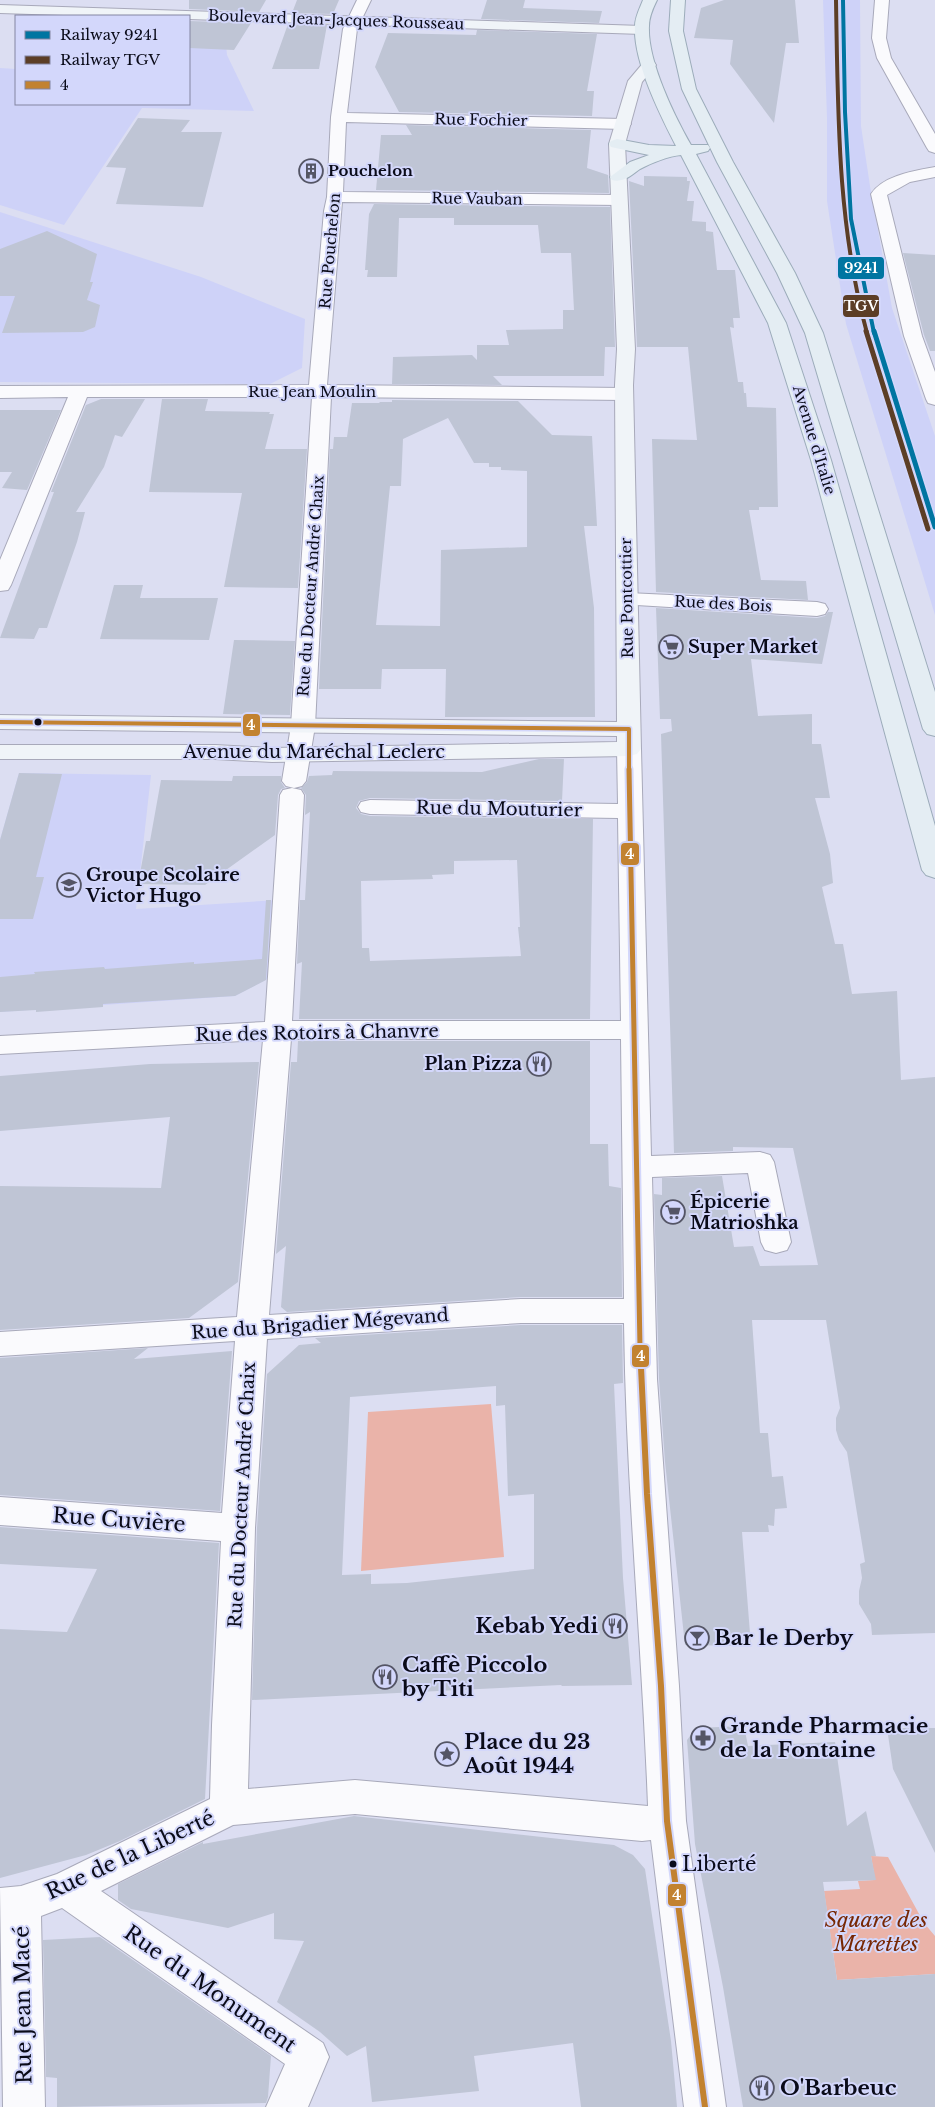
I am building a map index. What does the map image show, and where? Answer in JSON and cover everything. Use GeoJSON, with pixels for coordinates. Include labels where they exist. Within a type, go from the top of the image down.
{"type":"FeatureCollection","features":[{"type":"Feature","properties":{"kind":"main road"},"geometry":{"type":"LineString","coordinates":[[650,0],[642,30],[676,30]]}},
{"type":"Feature","properties":{"kind":"main road","name":"Avenue d'Italie"},"geometry":{"type":"LineString","coordinates":[[678,0],[676,30],[688,89],[716,145],[786,273],[814,333],[935,729]]}},
{"type":"Feature","properties":{"kind":"main road","name":"Avenue d'Italie"},"geometry":{"type":"LineString","coordinates":[[642,30],[649,65],[678,151],[777,323],[821,460],[935,870]]}},
{"type":"Feature","properties":{"kind":"main road"},"geometry":{"type":"LineString","coordinates":[[617,144],[653,152],[678,151],[716,145]]}},
{"type":"Feature","properties":{"kind":"main road"},"geometry":{"type":"LineString","coordinates":[[618,177],[636,165],[678,151]]}},
{"type":"Feature","properties":{"kind":"street","name":"Rue Pouchelon"},"geometry":{"type":"LineString","coordinates":[[320,392],[318,386],[332,211],[335,197],[340,117],[350,29],[364,0]]}},
{"type":"Feature","properties":{"kind":"street"},"geometry":{"type":"LineString","coordinates":[[882,0],[879,38],[884,58],[935,148]]}},
{"type":"Feature","properties":{"kind":"street","name":"Boulevard Jean-Jacques Rousseau"},"geometry":{"type":"LineString","coordinates":[[0,9],[163,15]]}},
{"type":"Feature","properties":{"kind":"street","name":"Boulevard Jean-Jacques Rousseau"},"geometry":{"type":"LineString","coordinates":[[190,16],[642,30]]}},
{"type":"Feature","properties":{"kind":"street","name":"Rue Pontcottier"},"geometry":{"type":"LineString","coordinates":[[649,65],[635,81],[617,144],[626,349],[624,394],[628,598],[629,811],[640,1311],[646,1494],[661,1686],[667,1822],[706,2107]]}},
{"type":"Feature","properties":{"kind":"street","name":"Rue Fochier"},"geometry":{"type":"LineString","coordinates":[[340,117],[623,124]]}},
{"type":"Feature","properties":{"kind":"street"},"geometry":{"type":"LineString","coordinates":[[935,172],[920,174],[888,185],[879,194],[913,336],[935,399]]}},
{"type":"Feature","properties":{"kind":"street","name":"Rue Vauban"},"geometry":{"type":"LineString","coordinates":[[335,197],[619,200]]}},
{"type":"Feature","properties":{"kind":"street","name":"Rue Jean Moulin"},"geometry":{"type":"LineString","coordinates":[[0,392],[624,394]]}},
{"type":"Feature","properties":{"kind":"street"},"geometry":{"type":"LineString","coordinates":[[0,586],[77,402],[78,392]]}},
{"type":"Feature","properties":{"kind":"street","name":"Rue du Docteur André Chaix"},"geometry":{"type":"LineString","coordinates":[[229,1808],[230,1725],[238,1528],[252,1328],[278,1030],[293,788],[303,726],[322,399],[320,392]]}},
{"type":"Feature","properties":{"kind":"street","name":"Rue des Bois"},"geometry":{"type":"LineString","coordinates":[[628,598],[817,609]]}},
{"type":"Feature","properties":{"kind":"street","name":"Avenue du Maréchal Leclerc"},"geometry":{"type":"LineString","coordinates":[[0,722],[303,726],[629,739]]}},
{"type":"Feature","properties":{"kind":"street","name":"Avenue du Maréchal Leclerc"},"geometry":{"type":"LineString","coordinates":[[0,752],[215,752],[272,755],[629,739]]}},
{"type":"Feature","properties":{"kind":"street","name":"Rue du Mouturier"},"geometry":{"type":"LineString","coordinates":[[370,807],[629,811]]}},
{"type":"Feature","properties":{"kind":"street","name":"Rue des Rotoirs à Chanvre"},"geometry":{"type":"LineString","coordinates":[[0,1046],[278,1030],[634,1030]]}},
{"type":"Feature","properties":{"kind":"street"},"geometry":{"type":"LineString","coordinates":[[638,1154],[760,1162],[776,1242]]}},
{"type":"Feature","properties":{"kind":"street","name":"Rue du Brigadier Mégevand"},"geometry":{"type":"LineString","coordinates":[[0,1344],[521,1311],[640,1311]]}},
{"type":"Feature","properties":{"kind":"street","name":"Rue Cuvière"},"geometry":{"type":"LineString","coordinates":[[0,1511],[238,1528]]}},
{"type":"Feature","properties":{"kind":"street"},"geometry":{"type":"LineString","coordinates":[[229,1808],[356,1797],[642,1824],[667,1822]]}},
{"type":"Feature","properties":{"kind":"street","name":"Rue de la Liberté"},"geometry":{"type":"LineString","coordinates":[[10,1905],[66,1889],[229,1808]]}},
{"type":"Feature","properties":{"kind":"street","name":"Rue du Monument"},"geometry":{"type":"LineString","coordinates":[[66,1889],[310,2057],[287,2107]]}},
{"type":"Feature","properties":{"kind":"street","name":"Rue Jean Macé"},"geometry":{"type":"LineString","coordinates":[[10,1905],[24,2107]]}},
{"type":"Feature","properties":{"kind":"shaded area"},"geometry":{"type":"Polygon","coordinates":[[[823,0],[860,0],[861,126],[870,186],[892,308],[935,436],[935,615],[846,324],[827,201],[827,118],[823,0]]]}},
{"type":"Feature","properties":{"kind":"shaded area"},"geometry":{"type":"Polygon","coordinates":[[[190,22],[234,23],[226,45],[227,55],[254,111],[142,108],[64,225],[0,205],[0,68],[15,69],[15,105],[190,105],[190,22]]]}},
{"type":"Feature","properties":{"kind":"shaded area"},"geometry":{"type":"Polygon","coordinates":[[[0,212],[201,277],[305,319],[302,368],[270,384],[0,382],[0,212]]]}},
{"type":"Feature","properties":{"kind":"shaded area","name":"Groupe Scolaire Victor Hugo"},"geometry":{"type":"Polygon","coordinates":[[[19,773],[151,775],[136,909],[278,900],[273,976],[235,996],[0,1012],[0,840],[19,773]]]}},
{"type":"Feature","properties":{"kind":"green space"},"geometry":{"type":"Polygon","coordinates":[[[491,1404],[504,1557],[361,1571],[368,1412],[491,1404]]]}},
{"type":"Feature","properties":{"kind":"green space","name":"Square des Marettes"},"geometry":{"type":"Polygon","coordinates":[[[871,1856],[888,1857],[924,1923],[935,1936],[935,1974],[837,1980],[824,1891],[860,1889],[858,1881],[875,1880],[871,1856]]]}},
{"type":"Feature","properties":{"kind":"building"},"geometry":{"type":"Polygon","coordinates":[[[189,0],[266,0],[259,12],[189,9],[189,0]]]}},
{"type":"Feature","properties":{"kind":"building"},"geometry":{"type":"Polygon","coordinates":[[[297,0],[339,0],[333,14],[292,13],[297,0]]]}},
{"type":"Feature","properties":{"kind":"building"},"geometry":{"type":"Polygon","coordinates":[[[487,0],[525,0],[523,8],[602,11],[599,23],[481,19],[487,0]]]}},
{"type":"Feature","properties":{"kind":"building"},"geometry":{"type":"Polygon","coordinates":[[[724,0],[795,0],[799,43],[786,43],[774,123],[730,64],[733,40],[694,38],[701,8],[724,0]]]}},
{"type":"Feature","properties":{"kind":"building"},"geometry":{"type":"Polygon","coordinates":[[[190,21],[251,23],[234,50],[190,48],[190,21]]]}},
{"type":"Feature","properties":{"kind":"building"},"geometry":{"type":"Polygon","coordinates":[[[288,24],[327,25],[319,69],[272,69],[288,24]]]}},
{"type":"Feature","properties":{"kind":"building"},"geometry":{"type":"Polygon","coordinates":[[[477,30],[597,34],[587,91],[594,91],[592,116],[399,112],[375,67],[388,33],[476,35],[477,30]]]}},
{"type":"Feature","properties":{"kind":"building"},"geometry":{"type":"Polygon","coordinates":[[[138,118],[190,120],[181,132],[222,132],[203,207],[116,204],[126,168],[106,167],[138,118]]]}},
{"type":"Feature","properties":{"kind":"building"},"geometry":{"type":"Polygon","coordinates":[[[406,125],[591,130],[587,168],[608,175],[609,193],[376,190],[381,135],[412,135],[406,125]]]}},
{"type":"Feature","properties":{"kind":"building"},"geometry":{"type":"Polygon","coordinates":[[[644,176],[687,177],[687,181],[690,181],[687,201],[694,201],[692,221],[706,222],[706,231],[713,232],[717,270],[735,270],[740,318],[733,318],[734,328],[730,327],[738,382],[743,382],[747,407],[776,408],[778,507],[759,507],[759,510],[749,510],[761,580],[806,581],[808,600],[656,592],[652,439],[697,440],[688,347],[637,347],[629,181],[644,186],[644,176]]]}},
{"type":"Feature","properties":{"kind":"building"},"geometry":{"type":"Polygon","coordinates":[[[374,204],[610,207],[615,347],[605,347],[604,376],[493,376],[502,385],[392,384],[393,357],[472,355],[477,360],[477,345],[509,345],[506,330],[563,329],[563,310],[574,310],[571,253],[541,253],[538,225],[454,225],[454,218],[399,218],[397,277],[367,277],[368,270],[365,270],[369,214],[374,204]]]}},
{"type":"Feature","properties":{"kind":"building"},"geometry":{"type":"Polygon","coordinates":[[[47,231],[97,254],[90,282],[93,282],[87,300],[100,305],[95,327],[83,332],[2,333],[15,296],[0,296],[0,249],[47,231]]]}},
{"type":"Feature","properties":{"kind":"building"},"geometry":{"type":"Polygon","coordinates":[[[903,253],[935,255],[935,351],[930,351],[924,335],[903,253]]]}},
{"type":"Feature","properties":{"kind":"building"},"geometry":{"type":"Polygon","coordinates":[[[101,399],[145,399],[122,437],[115,435],[104,467],[76,512],[85,512],[77,542],[47,628],[39,628],[34,639],[0,638],[54,492],[51,492],[86,405],[101,399]]]}},
{"type":"Feature","properties":{"kind":"building"},"geometry":{"type":"Polygon","coordinates":[[[162,399],[208,399],[205,411],[270,412],[269,414],[274,414],[265,449],[307,449],[298,588],[224,587],[242,493],[149,492],[162,399]]]}},
{"type":"Feature","properties":{"kind":"building"},"geometry":{"type":"Polygon","coordinates":[[[392,400],[518,401],[552,435],[592,436],[597,526],[584,526],[594,608],[595,717],[445,717],[446,669],[382,669],[381,689],[319,689],[330,449],[333,449],[334,437],[347,437],[352,403],[392,402],[392,400]],[[448,418],[403,439],[401,486],[390,486],[376,625],[440,626],[441,550],[527,547],[527,471],[501,470],[501,467],[489,467],[489,463],[474,463],[448,418]]]}},
{"type":"Feature","properties":{"kind":"building"},"geometry":{"type":"Polygon","coordinates":[[[0,410],[61,410],[27,490],[2,488],[12,472],[0,472],[0,410]]]}},
{"type":"Feature","properties":{"kind":"building"},"geometry":{"type":"Polygon","coordinates":[[[114,585],[143,585],[140,598],[218,598],[209,640],[100,639],[114,585]]]}},
{"type":"Feature","properties":{"kind":"building"},"geometry":{"type":"Polygon","coordinates":[[[656,608],[817,618],[825,616],[828,612],[833,612],[822,664],[751,659],[758,716],[812,714],[812,744],[821,744],[830,798],[815,798],[830,854],[833,883],[822,887],[835,944],[843,944],[852,994],[897,991],[901,1080],[935,1077],[935,1633],[872,1635],[871,1624],[859,1604],[862,1578],[860,1564],[865,1562],[847,1452],[839,1440],[836,1430],[836,1418],[840,1408],[826,1320],[752,1320],[760,1433],[768,1433],[772,1477],[783,1476],[787,1508],[775,1509],[774,1526],[768,1525],[769,1532],[742,1532],[751,1646],[685,1645],[665,1462],[659,1379],[654,1194],[662,1195],[662,1178],[722,1176],[734,1247],[753,1246],[760,1266],[818,1265],[793,1148],[733,1147],[733,1151],[674,1153],[661,734],[672,731],[671,719],[660,719],[656,608]]]}},
{"type":"Feature","properties":{"kind":"building"},"geometry":{"type":"Polygon","coordinates":[[[234,640],[295,641],[290,715],[223,714],[234,640]]]}},
{"type":"Feature","properties":{"kind":"building"},"geometry":{"type":"Polygon","coordinates":[[[539,759],[564,759],[562,801],[370,798],[359,801],[356,808],[361,814],[370,816],[593,819],[590,1019],[299,1019],[302,962],[297,964],[300,900],[305,900],[310,812],[305,815],[306,795],[301,788],[307,782],[309,776],[332,775],[333,771],[482,772],[539,759]],[[517,860],[454,861],[454,874],[432,875],[433,879],[361,881],[362,948],[369,948],[370,961],[521,956],[518,927],[520,927],[517,860]]]}},
{"type":"Feature","properties":{"kind":"building"},"geometry":{"type":"Polygon","coordinates":[[[19,773],[62,774],[36,877],[44,877],[33,919],[0,919],[0,840],[19,773]]]}},
{"type":"Feature","properties":{"kind":"building"},"geometry":{"type":"Polygon","coordinates":[[[233,776],[281,776],[281,782],[285,788],[281,789],[278,795],[275,835],[205,885],[138,884],[146,841],[150,841],[161,780],[232,781],[233,776]]]}},
{"type":"Feature","properties":{"kind":"building"},"geometry":{"type":"Polygon","coordinates":[[[266,900],[271,900],[266,980],[235,996],[103,1004],[103,1007],[36,1012],[36,1010],[0,1012],[0,977],[35,974],[34,972],[104,967],[105,969],[262,959],[266,900]]]}},
{"type":"Feature","properties":{"kind":"building"},"geometry":{"type":"Polygon","coordinates":[[[298,1041],[590,1041],[590,1144],[608,1144],[609,1186],[621,1188],[622,1297],[521,1297],[287,1312],[281,1307],[286,1246],[276,1254],[291,1062],[297,1062],[298,1041]]]}},
{"type":"Feature","properties":{"kind":"building"},"geometry":{"type":"Polygon","coordinates":[[[259,1062],[238,1282],[189,1318],[0,1330],[0,1186],[161,1188],[170,1117],[0,1131],[0,1076],[150,1064],[259,1062]]]}},
{"type":"Feature","properties":{"kind":"building"},"geometry":{"type":"Polygon","coordinates":[[[521,1325],[622,1325],[623,1383],[614,1384],[623,1578],[632,1685],[561,1685],[252,1700],[257,1528],[267,1374],[299,1345],[321,1343],[315,1338],[521,1325]],[[496,1386],[350,1397],[342,1575],[371,1574],[371,1584],[407,1583],[534,1569],[534,1494],[508,1496],[505,1405],[496,1406],[496,1386]]]}},
{"type":"Feature","properties":{"kind":"building"},"geometry":{"type":"Polygon","coordinates":[[[148,1348],[134,1359],[232,1351],[220,1511],[0,1495],[0,1358],[148,1348]]]}},
{"type":"Feature","properties":{"kind":"building"},"geometry":{"type":"Polygon","coordinates":[[[0,1527],[219,1543],[205,1799],[120,1841],[86,1855],[0,1878],[0,1629],[67,1632],[97,1569],[0,1564],[0,1527]]]}},
{"type":"Feature","properties":{"kind":"building"},"geometry":{"type":"Polygon","coordinates":[[[744,1726],[748,1746],[835,1742],[847,1826],[866,1811],[876,1856],[871,1856],[876,1880],[823,1882],[837,1980],[935,1974],[935,2107],[743,2107],[723,1987],[695,1844],[687,1740],[696,1728],[744,1726]]]}},
{"type":"Feature","properties":{"kind":"building"},"geometry":{"type":"Polygon","coordinates":[[[887,1728],[935,1728],[935,1853],[893,1769],[887,1728]]]}},
{"type":"Feature","properties":{"kind":"building"},"geometry":{"type":"Polygon","coordinates":[[[354,1816],[614,1845],[633,1855],[645,1869],[671,2041],[677,2107],[581,2107],[573,2043],[474,2056],[479,2091],[372,2102],[366,2046],[347,2056],[320,2032],[277,2002],[304,1941],[274,1939],[274,1913],[228,1928],[131,1909],[118,1900],[118,1884],[203,1842],[203,1844],[354,1816]]]}},
{"type":"Feature","properties":{"kind":"building"},"geometry":{"type":"Polygon","coordinates":[[[100,1937],[271,2056],[266,2103],[57,2107],[57,2078],[46,2077],[43,1940],[100,1937]]]}},
{"type":"Feature","properties":{"kind":"rail line","name":"TGV"},"geometry":{"type":"LineString","coordinates":[[836,0],[838,112],[844,220],[866,330],[928,529]]}},
{"type":"Feature","properties":{"kind":"rail line","name":"9241"},"geometry":{"type":"LineString","coordinates":[[843,0],[845,112],[851,219],[873,328],[935,527]]}},
{"type":"Feature","properties":{"kind":"transit line","name":"4"},"geometry":{"type":"LineString","coordinates":[[0,722],[629,729],[629,811],[641,1379],[647,1494],[661,1686],[667,1821],[705,2107]]}},
{"type":"Feature","properties":{"kind":"place","name":"Pouchelon"},"geometry":{"type":"Point","coordinates":[311,171]}},
{"type":"Feature","properties":{"kind":"place","name":"Super Market"},"geometry":{"type":"Point","coordinates":[671,647]}},
{"type":"Feature","properties":{"kind":"place","name":"Groupe Scolaire Victor Hugo"},"geometry":{"type":"Point","coordinates":[69,885]}},
{"type":"Feature","properties":{"kind":"place","name":"Plan Pizza"},"geometry":{"type":"Point","coordinates":[539,1064]}},
{"type":"Feature","properties":{"kind":"place","name":"Épicerie Matrioshka"},"geometry":{"type":"Point","coordinates":[673,1212]}},
{"type":"Feature","properties":{"kind":"place","name":"Kebab Yedi"},"geometry":{"type":"Point","coordinates":[615,1626]}},
{"type":"Feature","properties":{"kind":"place","name":"Bar le Derby"},"geometry":{"type":"Point","coordinates":[697,1638]}},
{"type":"Feature","properties":{"kind":"place","name":"Caffè Piccolo by Titi"},"geometry":{"type":"Point","coordinates":[385,1677]}},
{"type":"Feature","properties":{"kind":"place","name":"Grande Pharmacie de la Fontaine"},"geometry":{"type":"Point","coordinates":[703,1738]}},
{"type":"Feature","properties":{"kind":"place","name":"Place du 23 Août 1944"},"geometry":{"type":"Point","coordinates":[447,1754]}},
{"type":"Feature","properties":{"kind":"place","name":"Liberté"},"geometry":{"type":"Point","coordinates":[673,1864]}},
{"type":"Feature","properties":{"kind":"place","name":"O'Barbeuc"},"geometry":{"type":"Point","coordinates":[762,2088]}}]}
